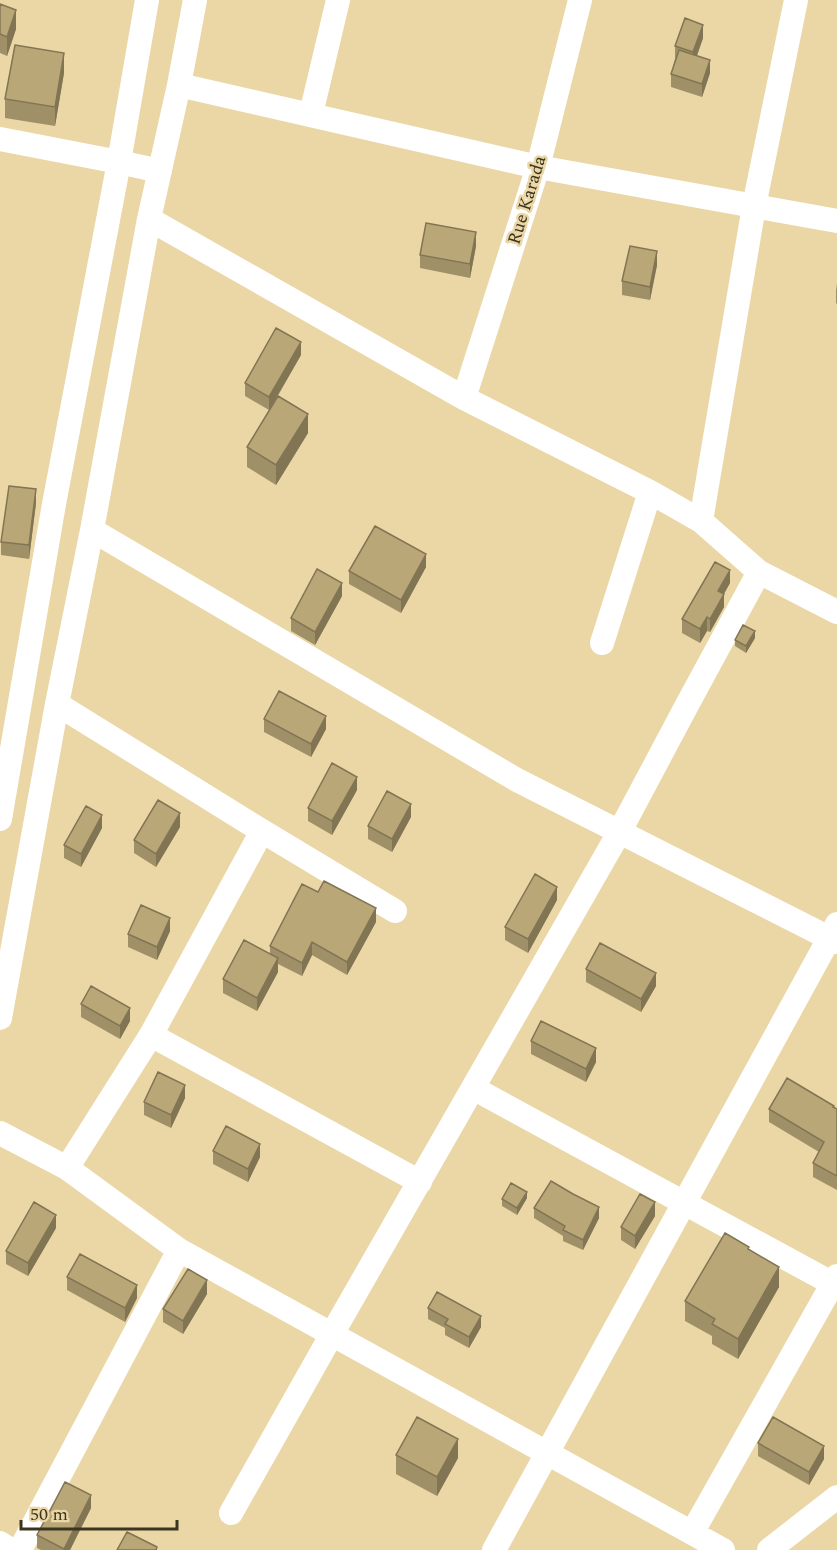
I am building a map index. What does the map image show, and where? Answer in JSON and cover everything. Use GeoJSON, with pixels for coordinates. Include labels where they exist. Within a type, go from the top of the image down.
{"type":"FeatureCollection","features":[{"type":"Feature","properties":{"kind":"street"},"geometry":{"type":"LineString","coordinates":[[0,819],[54,504],[119,162],[147,0]]}},
{"type":"Feature","properties":{"kind":"street"},"geometry":{"type":"LineString","coordinates":[[0,1018],[149,219],[195,0]]}},
{"type":"Feature","properties":{"kind":"street"},"geometry":{"type":"LineString","coordinates":[[311,114],[338,0]]}},
{"type":"Feature","properties":{"kind":"street","name":"Rue Karada"},"geometry":{"type":"LineString","coordinates":[[464,398],[538,167],[580,0]]}},
{"type":"Feature","properties":{"kind":"street"},"geometry":{"type":"LineString","coordinates":[[701,521],[754,206],[796,0]]}},
{"type":"Feature","properties":{"kind":"street"},"geometry":{"type":"LineString","coordinates":[[179,84],[538,167],[837,221]]}},
{"type":"Feature","properties":{"kind":"street"},"geometry":{"type":"LineString","coordinates":[[0,139],[160,171]]}},
{"type":"Feature","properties":{"kind":"street"},"geometry":{"type":"LineString","coordinates":[[149,219],[464,398],[650,492],[701,521],[759,572],[837,612]]}},
{"type":"Feature","properties":{"kind":"street"},"geometry":{"type":"LineString","coordinates":[[602,643],[650,492]]}},
{"type":"Feature","properties":{"kind":"street"},"geometry":{"type":"LineString","coordinates":[[92,530],[517,780],[835,935],[494,1550]]}},
{"type":"Feature","properties":{"kind":"street"},"geometry":{"type":"LineString","coordinates":[[231,1513],[621,831],[759,572]]}},
{"type":"Feature","properties":{"kind":"street"},"geometry":{"type":"LineString","coordinates":[[57,704],[395,911]]}},
{"type":"Feature","properties":{"kind":"street"},"geometry":{"type":"LineString","coordinates":[[67,1168],[151,1035],[262,831]]}},
{"type":"Feature","properties":{"kind":"street"},"geometry":{"type":"LineString","coordinates":[[151,1035],[420,1182]]}},
{"type":"Feature","properties":{"kind":"street"},"geometry":{"type":"LineString","coordinates":[[474,1088],[836,1282],[692,1533]]}},
{"type":"Feature","properties":{"kind":"street"},"geometry":{"type":"LineString","coordinates":[[0,1133],[67,1168],[179,1250],[723,1550]]}},
{"type":"Feature","properties":{"kind":"street"},"geometry":{"type":"LineString","coordinates":[[20,1550],[179,1250]]}},
{"type":"Feature","properties":{"kind":"street"},"geometry":{"type":"LineString","coordinates":[[768,1550],[837,1497]]}},
{"type":"Feature","properties":{"kind":"street"},"geometry":{"type":"LineString","coordinates":[[0,1544],[10,1550]]}},
{"type":"Feature","properties":{"kind":"building"},"geometry":{"type":"Polygon","coordinates":[[[0,4],[16,10],[7,37],[0,34],[0,4]]]}},
{"type":"Feature","properties":{"kind":"building"},"geometry":{"type":"Polygon","coordinates":[[[685,18],[703,25],[693,52],[675,46],[685,18]]]}},
{"type":"Feature","properties":{"kind":"building"},"geometry":{"type":"Polygon","coordinates":[[[15,45],[64,53],[55,107],[5,99],[15,45]]]}},
{"type":"Feature","properties":{"kind":"building"},"geometry":{"type":"Polygon","coordinates":[[[679,50],[710,60],[702,84],[671,74],[679,50]]]}},
{"type":"Feature","properties":{"kind":"building"},"geometry":{"type":"Polygon","coordinates":[[[426,223],[476,232],[470,264],[420,255],[426,223]]]}},
{"type":"Feature","properties":{"kind":"building"},"geometry":{"type":"Polygon","coordinates":[[[630,246],[657,251],[650,287],[622,281],[630,246]]]}},
{"type":"Feature","properties":{"kind":"building"},"geometry":{"type":"Polygon","coordinates":[[[276,328],[301,342],[269,397],[245,383],[276,328]]]}},
{"type":"Feature","properties":{"kind":"building"},"geometry":{"type":"Polygon","coordinates":[[[278,396],[308,414],[276,465],[247,447],[278,396]]]}},
{"type":"Feature","properties":{"kind":"building"},"geometry":{"type":"Polygon","coordinates":[[[9,486],[36,489],[29,545],[1,542],[9,486]]]}},
{"type":"Feature","properties":{"kind":"building"},"geometry":{"type":"Polygon","coordinates":[[[375,526],[426,554],[401,600],[349,571],[375,526]]]}},
{"type":"Feature","properties":{"kind":"building"},"geometry":{"type":"Polygon","coordinates":[[[715,562],[730,570],[718,591],[724,594],[710,619],[707,617],[700,629],[682,619],[715,562]]]}},
{"type":"Feature","properties":{"kind":"building"},"geometry":{"type":"Polygon","coordinates":[[[317,569],[342,583],[315,632],[291,618],[317,569]]]}},
{"type":"Feature","properties":{"kind":"building"},"geometry":{"type":"Polygon","coordinates":[[[743,625],[755,631],[746,646],[735,640],[743,625]]]}},
{"type":"Feature","properties":{"kind":"building"},"geometry":{"type":"Polygon","coordinates":[[[279,691],[326,716],[311,744],[264,719],[279,691]]]}},
{"type":"Feature","properties":{"kind":"building"},"geometry":{"type":"Polygon","coordinates":[[[332,763],[357,777],[332,821],[308,808],[332,763]]]}},
{"type":"Feature","properties":{"kind":"building"},"geometry":{"type":"Polygon","coordinates":[[[387,791],[411,804],[392,839],[368,826],[387,791]]]}},
{"type":"Feature","properties":{"kind":"building"},"geometry":{"type":"Polygon","coordinates":[[[158,800],[180,813],[156,854],[134,840],[158,800]]]}},
{"type":"Feature","properties":{"kind":"building"},"geometry":{"type":"Polygon","coordinates":[[[86,806],[102,815],[81,854],[64,845],[86,806]]]}},
{"type":"Feature","properties":{"kind":"building"},"geometry":{"type":"Polygon","coordinates":[[[535,874],[557,887],[528,939],[505,927],[535,874]]]}},
{"type":"Feature","properties":{"kind":"building"},"geometry":{"type":"Polygon","coordinates":[[[324,881],[376,908],[347,962],[312,942],[302,963],[270,946],[302,884],[318,892],[324,881]]]}},
{"type":"Feature","properties":{"kind":"building"},"geometry":{"type":"Polygon","coordinates":[[[141,905],[170,918],[157,947],[128,934],[141,905]]]}},
{"type":"Feature","properties":{"kind":"building"},"geometry":{"type":"Polygon","coordinates":[[[244,940],[278,958],[257,998],[223,979],[244,940]]]}},
{"type":"Feature","properties":{"kind":"building"},"geometry":{"type":"Polygon","coordinates":[[[600,943],[656,973],[641,999],[586,969],[600,943]]]}},
{"type":"Feature","properties":{"kind":"building"},"geometry":{"type":"Polygon","coordinates":[[[91,986],[130,1008],[120,1026],[81,1004],[91,986]]]}},
{"type":"Feature","properties":{"kind":"building"},"geometry":{"type":"Polygon","coordinates":[[[541,1021],[596,1048],[586,1069],[531,1041],[541,1021]]]}},
{"type":"Feature","properties":{"kind":"building"},"geometry":{"type":"Polygon","coordinates":[[[158,1072],[185,1085],[171,1115],[144,1102],[158,1072]]]}},
{"type":"Feature","properties":{"kind":"building"},"geometry":{"type":"Polygon","coordinates":[[[787,1078],[837,1109],[837,1176],[813,1163],[824,1142],[769,1109],[787,1078]]]}},
{"type":"Feature","properties":{"kind":"building"},"geometry":{"type":"Polygon","coordinates":[[[226,1126],[260,1144],[248,1169],[213,1151],[226,1126]]]}},
{"type":"Feature","properties":{"kind":"building"},"geometry":{"type":"Polygon","coordinates":[[[551,1181],[599,1207],[583,1240],[563,1230],[565,1226],[534,1208],[551,1181]]]}},
{"type":"Feature","properties":{"kind":"building"},"geometry":{"type":"Polygon","coordinates":[[[511,1183],[527,1192],[517,1208],[502,1199],[511,1183]]]}},
{"type":"Feature","properties":{"kind":"building"},"geometry":{"type":"Polygon","coordinates":[[[640,1194],[655,1202],[635,1236],[621,1227],[640,1194]]]}},
{"type":"Feature","properties":{"kind":"building"},"geometry":{"type":"Polygon","coordinates":[[[34,1202],[56,1215],[28,1263],[6,1251],[34,1202]]]}},
{"type":"Feature","properties":{"kind":"building"},"geometry":{"type":"Polygon","coordinates":[[[725,1233],[779,1267],[738,1339],[712,1324],[715,1319],[685,1301],[725,1233]]]}},
{"type":"Feature","properties":{"kind":"building"},"geometry":{"type":"Polygon","coordinates":[[[80,1254],[137,1285],[125,1308],[67,1277],[80,1254]]]}},
{"type":"Feature","properties":{"kind":"building"},"geometry":{"type":"Polygon","coordinates":[[[188,1269],[207,1280],[183,1321],[163,1309],[188,1269]]]}},
{"type":"Feature","properties":{"kind":"building"},"geometry":{"type":"Polygon","coordinates":[[[437,1292],[481,1316],[469,1337],[445,1324],[448,1319],[428,1308],[437,1292]]]}},
{"type":"Feature","properties":{"kind":"building"},"geometry":{"type":"Polygon","coordinates":[[[417,1417],[458,1439],[437,1477],[396,1455],[417,1417]]]}},
{"type":"Feature","properties":{"kind":"building"},"geometry":{"type":"Polygon","coordinates":[[[773,1417],[824,1446],[809,1472],[758,1443],[773,1417]]]}},
{"type":"Feature","properties":{"kind":"building"},"geometry":{"type":"Polygon","coordinates":[[[65,1482],[91,1495],[64,1549],[37,1535],[65,1482]]]}},
{"type":"Feature","properties":{"kind":"building"},"geometry":{"type":"Polygon","coordinates":[[[127,1532],[157,1547],[156,1550],[117,1550],[127,1532]]]}}]}
